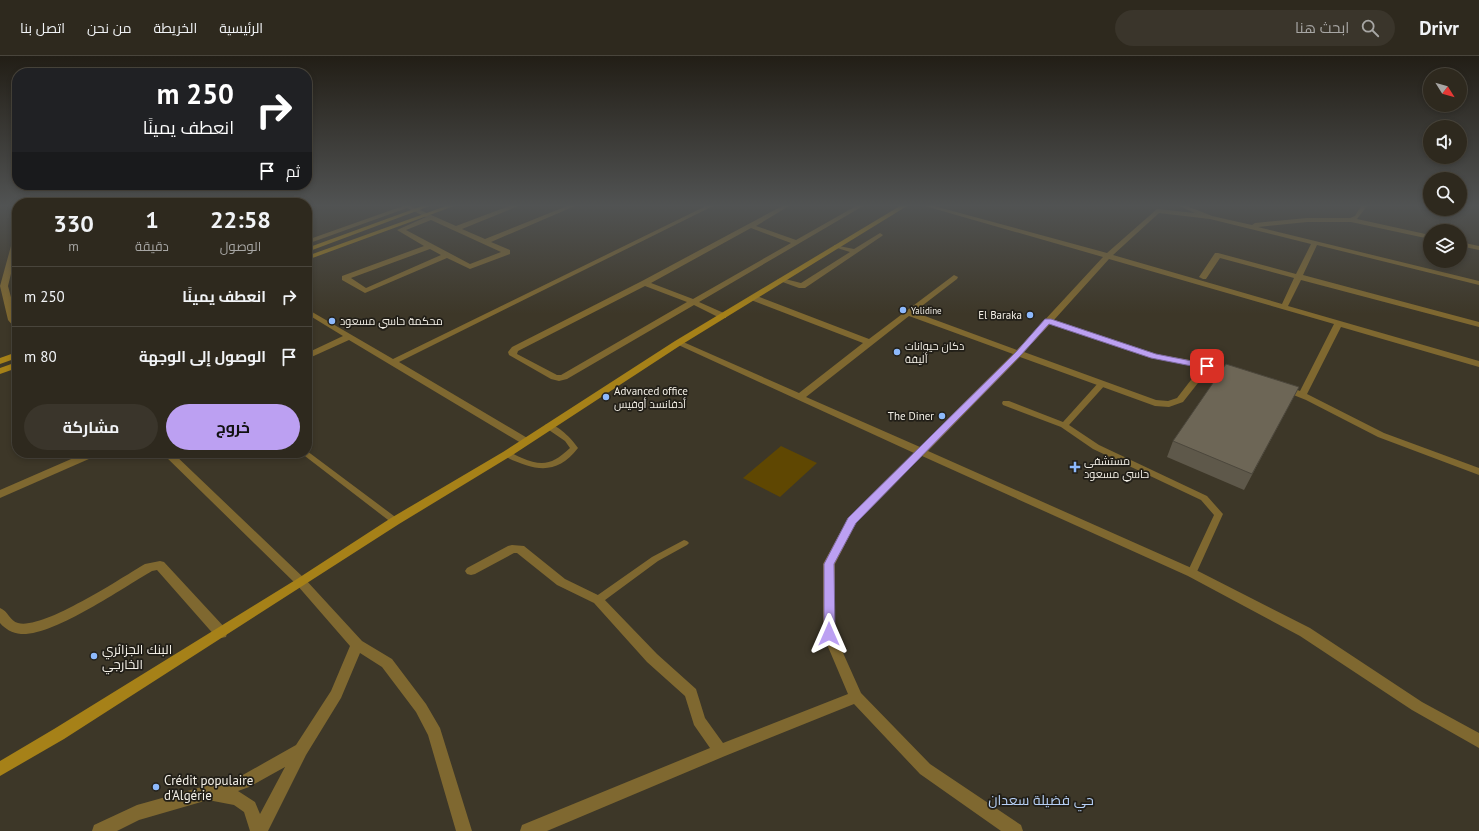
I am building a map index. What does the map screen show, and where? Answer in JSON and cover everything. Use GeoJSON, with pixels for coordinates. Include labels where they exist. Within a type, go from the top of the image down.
{"type":"FeatureCollection","features":[{"type":"Feature","properties":{"kind":"street"},"geometry":{"type":"LineString","coordinates":[[312,248],[328,242]]}},
{"type":"Feature","properties":{"kind":"street"},"geometry":{"type":"LineString","coordinates":[[312,256],[352,242]]}},
{"type":"Feature","properties":{"kind":"street"},"geometry":{"type":"LineString","coordinates":[[423,242],[470,267],[507,252],[484,242]]}},
{"type":"Feature","properties":{"kind":"street"},"geometry":{"type":"LineString","coordinates":[[393,362],[637,242]]}},
{"type":"Feature","properties":{"kind":"street"},"geometry":{"type":"LineString","coordinates":[[721,242],[645,283],[515,349],[512,352],[513,355],[554,377],[559,378],[796,242]]}},
{"type":"Feature","properties":{"kind":"street"},"geometry":{"type":"LineString","coordinates":[[0,769],[221,633],[395,521],[507,454],[678,343],[754,298],[843,242]]}},
{"type":"Feature","properties":{"kind":"street"},"geometry":{"type":"LineString","coordinates":[[781,280],[802,286],[869,242]]}},
{"type":"Feature","properties":{"kind":"street"},"geometry":{"type":"LineString","coordinates":[[1058,242],[1479,364]]}},
{"type":"Feature","properties":{"kind":"street"},"geometry":{"type":"LineString","coordinates":[[1015,831],[925,769],[856,697],[829,634],[829,564],[852,521],[1018,354],[1122,242]]}},
{"type":"Feature","properties":{"kind":"street"},"geometry":{"type":"LineString","coordinates":[[1285,305],[1315,242]]}},
{"type":"Feature","properties":{"kind":"street"},"geometry":{"type":"LineString","coordinates":[[1316,242],[1479,284]]}},
{"type":"Feature","properties":{"kind":"street"},"geometry":{"type":"LineString","coordinates":[[1467,245],[1479,248]]}},
{"type":"Feature","properties":{"kind":"street"},"geometry":{"type":"LineString","coordinates":[[430,246],[345,278],[365,291],[447,255]]}},
{"type":"Feature","properties":{"kind":"street"},"geometry":{"type":"LineString","coordinates":[[836,246],[855,251]]}},
{"type":"Feature","properties":{"kind":"street"},"geometry":{"type":"LineString","coordinates":[[12,255],[4,286],[12,305]]}},
{"type":"Feature","properties":{"kind":"street"},"geometry":{"type":"LineString","coordinates":[[1203,277],[1218,255],[1479,325]]}},
{"type":"Feature","properties":{"kind":"street"},"geometry":{"type":"LineString","coordinates":[[800,397],[954,277]]}},
{"type":"Feature","properties":{"kind":"street"},"geometry":{"type":"LineString","coordinates":[[645,283],[693,302],[723,316]]}},
{"type":"Feature","properties":{"kind":"street"},"geometry":{"type":"LineString","coordinates":[[754,298],[870,343]]}},
{"type":"Feature","properties":{"kind":"street"},"geometry":{"type":"LineString","coordinates":[[908,313],[1155,403],[1169,404],[1180,400],[1207,366]]}},
{"type":"Feature","properties":{"kind":"street"},"geometry":{"type":"LineString","coordinates":[[312,314],[525,441]]}},
{"type":"Feature","properties":{"kind":"street"},"geometry":{"type":"LineString","coordinates":[[1048,321],[1154,356],[1246,374]]}},
{"type":"Feature","properties":{"kind":"street"},"geometry":{"type":"LineString","coordinates":[[1303,394],[1339,323]]}},
{"type":"Feature","properties":{"kind":"street"},"geometry":{"type":"LineString","coordinates":[[312,354],[350,336]]}},
{"type":"Feature","properties":{"kind":"street"},"geometry":{"type":"LineString","coordinates":[[678,343],[1192,573],[1305,632],[1417,706],[1479,741]]}},
{"type":"Feature","properties":{"kind":"street"},"geometry":{"type":"LineString","coordinates":[[0,361],[12,357]]}},
{"type":"Feature","properties":{"kind":"street"},"geometry":{"type":"LineString","coordinates":[[0,371],[12,367]]}},
{"type":"Feature","properties":{"kind":"street"},"geometry":{"type":"LineString","coordinates":[[1278,385],[1303,394],[1323,406],[1382,435],[1479,472]]}},
{"type":"Feature","properties":{"kind":"street"},"geometry":{"type":"LineString","coordinates":[[0,494],[83,458]]}},
{"type":"Feature","properties":{"kind":"street"},"geometry":{"type":"LineString","coordinates":[[172,458],[301,582],[357,645],[387,663],[421,708],[435,732],[464,831]]}},
{"type":"Feature","properties":{"kind":"street"},"geometry":{"type":"LineString","coordinates":[[471,571],[512,549],[520,549],[561,582],[598,600],[652,658],[691,693],[699,721],[720,751]]}},
{"type":"Feature","properties":{"kind":"street"},"geometry":{"type":"LineString","coordinates":[[0,613],[11,626],[21,629],[31,628],[63,617],[149,567],[160,565],[221,633]]}},
{"type":"Feature","properties":{"kind":"street"},"geometry":{"type":"LineString","coordinates":[[259,831],[301,750],[336,694],[357,645]]}},
{"type":"Feature","properties":{"kind":"street"},"geometry":{"type":"LineString","coordinates":[[528,831],[720,751],[856,697]]}},
{"type":"Feature","properties":{"kind":"street"},"geometry":{"type":"LineString","coordinates":[[100,831],[137,813],[244,782],[301,750]]}},
{"type":"Feature","properties":{"kind":"street"},"geometry":{"type":"LineString","coordinates":[[210,793],[237,798],[250,807],[259,831]]}},
{"type":"Feature","properties":{"kind":"lane"},"geometry":{"type":"LineString","coordinates":[[1064,425],[1102,384]]}},
{"type":"Feature","properties":{"kind":"lane"},"geometry":{"type":"LineString","coordinates":[[1006,403],[1064,425],[1096,447],[1204,498],[1219,514],[1192,573]]}},
{"type":"Feature","properties":{"kind":"lane"},"geometry":{"type":"LineString","coordinates":[[507,454],[530,465],[544,467],[554,465],[574,448],[568,439],[549,426]]}},
{"type":"Feature","properties":{"kind":"lane"},"geometry":{"type":"LineString","coordinates":[[312,458],[395,521]]}},
{"type":"Feature","properties":{"kind":"lane"},"geometry":{"type":"LineString","coordinates":[[598,600],[655,559],[684,543]]}},
{"type":"Feature","properties":{"kind":"shaded area"},"geometry":{"type":"Polygon","coordinates":[[[781,446],[817,463],[780,497],[743,478],[781,446]]]}},
{"type":"Feature","properties":{"kind":"building"},"geometry":{"type":"Polygon","coordinates":[[[1226,364],[1299,387],[1252,474],[1173,441],[1226,364]]]}},
{"type":"Feature","properties":{"kind":"place","name":"Yalidine"},"geometry":{"type":"Point","coordinates":[903,310]}},
{"type":"Feature","properties":{"kind":"place","name":"El Baraka"},"geometry":{"type":"Point","coordinates":[1030,315]}},
{"type":"Feature","properties":{"kind":"place","name":"محكمة حاسي مسعود"},"geometry":{"type":"Point","coordinates":[332,321]}},
{"type":"Feature","properties":{"kind":"place","name":"دكان حيوانات أليفة"},"geometry":{"type":"Point","coordinates":[897,352]}},
{"type":"Feature","properties":{"kind":"place","name":"Advanced office أدفانسد أوفيس"},"geometry":{"type":"Point","coordinates":[606,397]}},
{"type":"Feature","properties":{"kind":"place","name":"The Diner"},"geometry":{"type":"Point","coordinates":[942,416]}},
{"type":"Feature","properties":{"kind":"place","name":"مستشفى حاسي مسعود"},"geometry":{"type":"Point","coordinates":[1075,467]}},
{"type":"Feature","properties":{"kind":"place","name":"البنك الجزائري الخارجي"},"geometry":{"type":"Point","coordinates":[94,656]}},
{"type":"Feature","properties":{"kind":"place","name":"Crédit populaire d'Algérie"},"geometry":{"type":"Point","coordinates":[156,787]}},
{"type":"Feature","properties":{"kind":"district","name":"حي فضيلة سعدان"},"geometry":{"type":"Point","coordinates":[1041,800]}},
{"type":"Feature","properties":{"kind":"route"},"geometry":{"type":"LineString","coordinates":[[829,634],[829,564],[852,521],[1018,354],[1048,321],[1154,356],[1207,366]]}}]}
